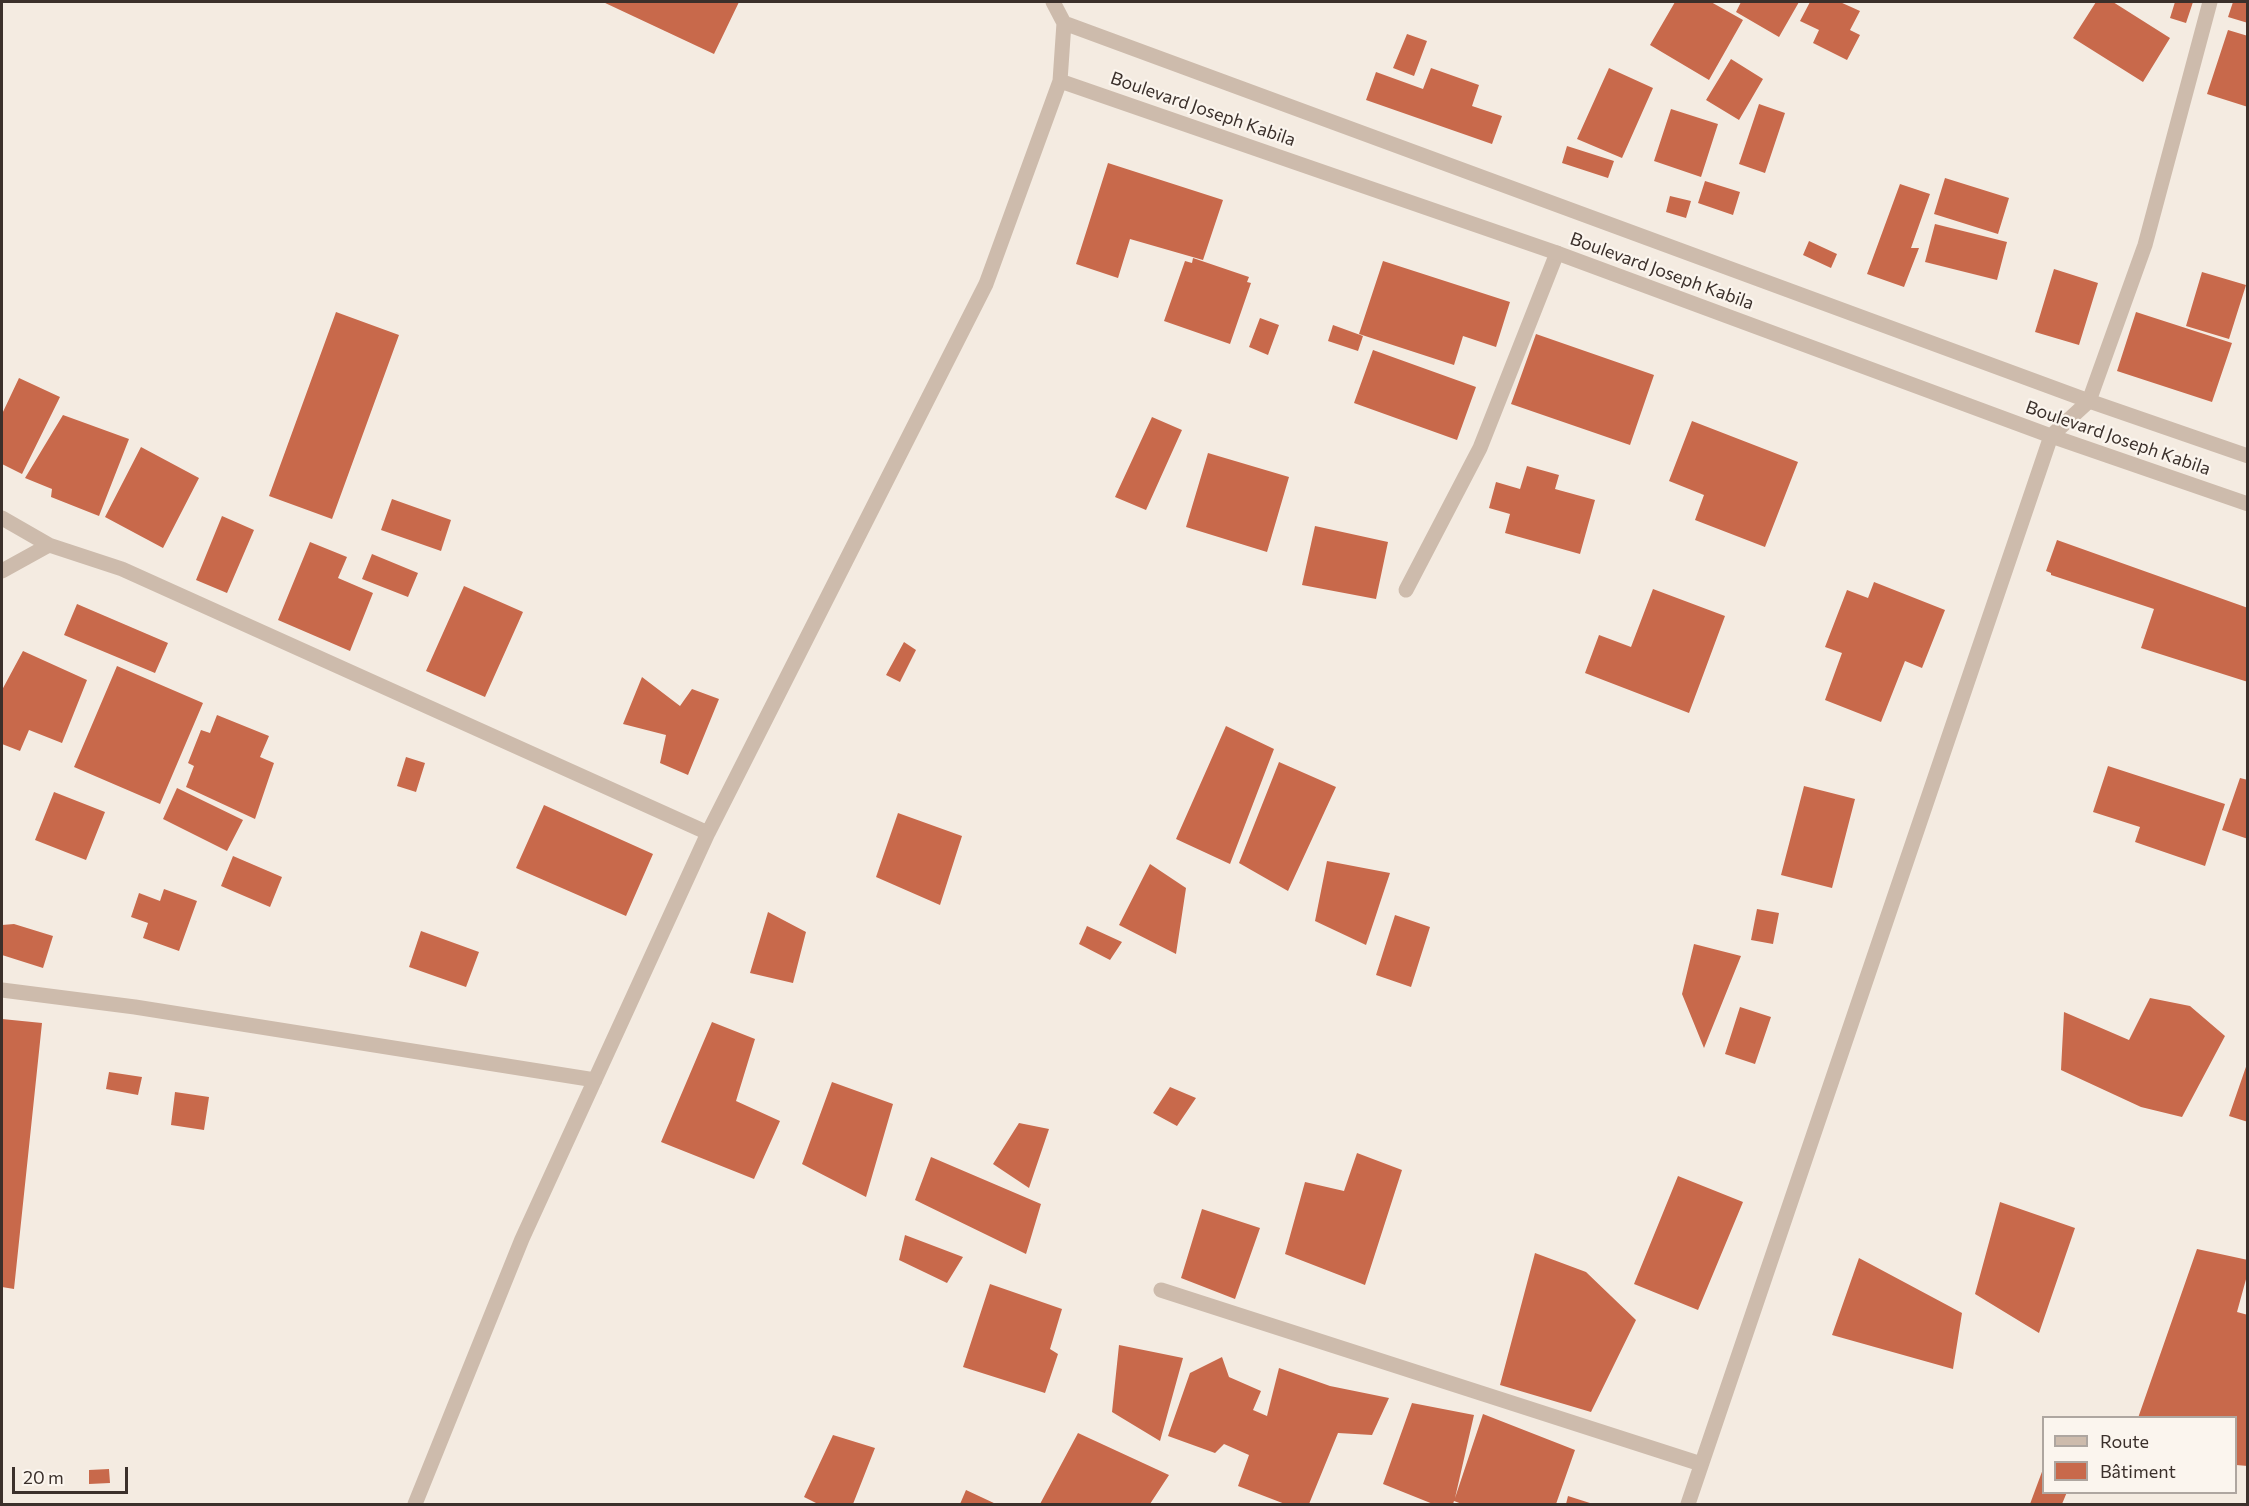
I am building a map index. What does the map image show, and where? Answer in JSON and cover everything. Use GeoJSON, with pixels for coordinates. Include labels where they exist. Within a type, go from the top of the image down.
{"type":"FeatureCollection","features":[{"type":"Feature","properties":{"kind":"street"},"geometry":{"type":"LineString","coordinates":[[415,1504],[522,1239],[708,833],[986,284],[1060,81],[1064,24],[1053,2]]}},
{"type":"Feature","properties":{"kind":"street"},"geometry":{"type":"LineString","coordinates":[[1688,1504],[2050,436],[2089,401],[2145,245],[2210,2]]}},
{"type":"Feature","properties":{"kind":"street","name":"Boulevard Joseph Kabila"},"geometry":{"type":"LineString","coordinates":[[1064,24],[2089,401],[2247,456]]}},
{"type":"Feature","properties":{"kind":"street","name":"Boulevard Joseph Kabila"},"geometry":{"type":"LineString","coordinates":[[1060,81],[1557,253],[2050,436],[2247,504]]}},
{"type":"Feature","properties":{"kind":"street"},"geometry":{"type":"LineString","coordinates":[[1406,590],[1480,448],[1557,253]]}},
{"type":"Feature","properties":{"kind":"street"},"geometry":{"type":"LineString","coordinates":[[2,519],[49,546],[122,569],[708,833]]}},
{"type":"Feature","properties":{"kind":"street"},"geometry":{"type":"LineString","coordinates":[[2,571],[49,546]]}},
{"type":"Feature","properties":{"kind":"street"},"geometry":{"type":"LineString","coordinates":[[2,990],[135,1007],[595,1080]]}},
{"type":"Feature","properties":{"kind":"street"},"geometry":{"type":"LineString","coordinates":[[1161,1290],[1701,1464]]}},
{"type":"Feature","properties":{"kind":"building"},"geometry":{"type":"Polygon","coordinates":[[[603,2],[739,2],[714,54],[603,2]]]}},
{"type":"Feature","properties":{"kind":"building"},"geometry":{"type":"Polygon","coordinates":[[[1675,2],[1711,2],[1743,20],[1709,80],[1650,45],[1675,2]]]}},
{"type":"Feature","properties":{"kind":"building"},"geometry":{"type":"Polygon","coordinates":[[[1741,2],[1799,2],[1779,37],[1736,12],[1741,2]]]}},
{"type":"Feature","properties":{"kind":"building"},"geometry":{"type":"Polygon","coordinates":[[[1810,2],[1840,2],[1860,11],[1850,30],[1860,35],[1847,60],[1813,43],[1819,30],[1800,21],[1810,2]]]}},
{"type":"Feature","properties":{"kind":"building"},"geometry":{"type":"Polygon","coordinates":[[[2096,2],[2113,2],[2170,38],[2143,82],[2073,38],[2096,2]]]}},
{"type":"Feature","properties":{"kind":"building"},"geometry":{"type":"Polygon","coordinates":[[[2175,2],[2193,2],[2186,23],[2170,18],[2175,2]]]}},
{"type":"Feature","properties":{"kind":"building"},"geometry":{"type":"Polygon","coordinates":[[[2233,2],[2248,2],[2248,23],[2228,17],[2233,2]]]}},
{"type":"Feature","properties":{"kind":"building"},"geometry":{"type":"Polygon","coordinates":[[[2228,30],[2248,36],[2248,107],[2207,94],[2228,30]]]}},
{"type":"Feature","properties":{"kind":"building"},"geometry":{"type":"Polygon","coordinates":[[[1407,34],[1427,41],[1414,76],[1393,68],[1407,34]]]}},
{"type":"Feature","properties":{"kind":"building"},"geometry":{"type":"Polygon","coordinates":[[[1731,59],[1763,79],[1739,120],[1706,100],[1731,59]]]}},
{"type":"Feature","properties":{"kind":"building"},"geometry":{"type":"Polygon","coordinates":[[[1431,68],[1479,85],[1472,106],[1502,116],[1492,144],[1366,100],[1376,72],[1423,89],[1431,68]]]}},
{"type":"Feature","properties":{"kind":"building"},"geometry":{"type":"Polygon","coordinates":[[[1609,68],[1653,88],[1622,158],[1577,139],[1609,68]]]}},
{"type":"Feature","properties":{"kind":"building"},"geometry":{"type":"Polygon","coordinates":[[[1759,104],[1785,113],[1765,173],[1739,164],[1759,104]]]}},
{"type":"Feature","properties":{"kind":"building"},"geometry":{"type":"Polygon","coordinates":[[[1671,109],[1718,124],[1701,177],[1654,161],[1671,109]]]}},
{"type":"Feature","properties":{"kind":"building"},"geometry":{"type":"Polygon","coordinates":[[[1567,146],[1614,161],[1608,178],[1562,163],[1567,146]]]}},
{"type":"Feature","properties":{"kind":"building"},"geometry":{"type":"Polygon","coordinates":[[[1108,163],[1223,200],[1203,260],[1130,239],[1118,278],[1076,264],[1108,163]]]}},
{"type":"Feature","properties":{"kind":"building"},"geometry":{"type":"Polygon","coordinates":[[[1945,178],[2009,198],[1998,234],[1934,214],[1945,178]]]}},
{"type":"Feature","properties":{"kind":"building"},"geometry":{"type":"Polygon","coordinates":[[[1705,181],[1740,192],[1733,215],[1698,203],[1705,181]]]}},
{"type":"Feature","properties":{"kind":"building"},"geometry":{"type":"Polygon","coordinates":[[[1900,184],[1930,194],[1911,248],[1919,248],[1904,287],[1867,274],[1900,184]]]}},
{"type":"Feature","properties":{"kind":"building"},"geometry":{"type":"Polygon","coordinates":[[[1670,196],[1691,201],[1686,218],[1666,212],[1670,196]]]}},
{"type":"Feature","properties":{"kind":"building"},"geometry":{"type":"Polygon","coordinates":[[[1935,224],[2007,242],[1997,280],[1925,262],[1935,224]]]}},
{"type":"Feature","properties":{"kind":"building"},"geometry":{"type":"Polygon","coordinates":[[[1809,241],[1837,254],[1831,268],[1803,255],[1809,241]]]}},
{"type":"Feature","properties":{"kind":"building"},"geometry":{"type":"Polygon","coordinates":[[[1193,258],[1249,277],[1247,282],[1251,283],[1230,344],[1164,321],[1185,261],[1192,263],[1193,258]]]}},
{"type":"Feature","properties":{"kind":"building"},"geometry":{"type":"Polygon","coordinates":[[[1383,261],[1510,302],[1496,347],[1463,336],[1454,365],[1359,334],[1383,261]]]}},
{"type":"Feature","properties":{"kind":"building"},"geometry":{"type":"Polygon","coordinates":[[[2054,269],[2098,283],[2079,345],[2035,332],[2054,269]]]}},
{"type":"Feature","properties":{"kind":"building"},"geometry":{"type":"Polygon","coordinates":[[[2202,272],[2246,285],[2229,339],[2186,326],[2202,272]]]}},
{"type":"Feature","properties":{"kind":"building"},"geometry":{"type":"Polygon","coordinates":[[[336,312],[399,335],[332,519],[269,496],[336,312]]]}},
{"type":"Feature","properties":{"kind":"building"},"geometry":{"type":"Polygon","coordinates":[[[2136,312],[2232,343],[2212,402],[2117,371],[2136,312]]]}},
{"type":"Feature","properties":{"kind":"building"},"geometry":{"type":"Polygon","coordinates":[[[1260,318],[1279,325],[1268,355],[1249,347],[1260,318]]]}},
{"type":"Feature","properties":{"kind":"building"},"geometry":{"type":"Polygon","coordinates":[[[1333,325],[1363,336],[1358,351],[1328,341],[1333,325]]]}},
{"type":"Feature","properties":{"kind":"building"},"geometry":{"type":"Polygon","coordinates":[[[1536,334],[1654,375],[1630,445],[1511,404],[1536,334]]]}},
{"type":"Feature","properties":{"kind":"building"},"geometry":{"type":"Polygon","coordinates":[[[1373,350],[1476,387],[1457,440],[1354,403],[1373,350]]]}},
{"type":"Feature","properties":{"kind":"building"},"geometry":{"type":"Polygon","coordinates":[[[19,378],[60,397],[22,474],[2,464],[2,414],[19,378]]]}},
{"type":"Feature","properties":{"kind":"building"},"geometry":{"type":"Polygon","coordinates":[[[63,415],[129,439],[99,516],[51,497],[52,489],[25,478],[63,415]]]}},
{"type":"Feature","properties":{"kind":"building"},"geometry":{"type":"Polygon","coordinates":[[[1152,417],[1182,430],[1146,510],[1115,497],[1152,417]]]}},
{"type":"Feature","properties":{"kind":"building"},"geometry":{"type":"Polygon","coordinates":[[[1692,421],[1798,462],[1765,547],[1695,520],[1704,495],[1669,481],[1692,421]]]}},
{"type":"Feature","properties":{"kind":"building"},"geometry":{"type":"Polygon","coordinates":[[[141,447],[199,478],[163,548],[105,517],[141,447]]]}},
{"type":"Feature","properties":{"kind":"building"},"geometry":{"type":"Polygon","coordinates":[[[1208,453],[1289,477],[1267,552],[1186,527],[1208,453]]]}},
{"type":"Feature","properties":{"kind":"building"},"geometry":{"type":"Polygon","coordinates":[[[1527,466],[1559,475],[1555,489],[1595,500],[1580,554],[1505,533],[1510,514],[1489,508],[1496,482],[1520,489],[1527,466]]]}},
{"type":"Feature","properties":{"kind":"building"},"geometry":{"type":"Polygon","coordinates":[[[392,499],[451,520],[441,551],[381,530],[392,499]]]}},
{"type":"Feature","properties":{"kind":"building"},"geometry":{"type":"Polygon","coordinates":[[[222,516],[254,530],[227,593],[196,580],[222,516]]]}},
{"type":"Feature","properties":{"kind":"building"},"geometry":{"type":"Polygon","coordinates":[[[1315,526],[1388,542],[1376,599],[1302,585],[1315,526]]]}},
{"type":"Feature","properties":{"kind":"building"},"geometry":{"type":"Polygon","coordinates":[[[2057,540],[2248,608],[2248,682],[2141,648],[2154,609],[2051,575],[2046,571],[2057,540]]]}},
{"type":"Feature","properties":{"kind":"building"},"geometry":{"type":"Polygon","coordinates":[[[310,542],[347,557],[338,578],[373,593],[350,651],[278,620],[310,542]]]}},
{"type":"Feature","properties":{"kind":"building"},"geometry":{"type":"Polygon","coordinates":[[[372,554],[418,573],[408,597],[362,579],[372,554]]]}},
{"type":"Feature","properties":{"kind":"building"},"geometry":{"type":"Polygon","coordinates":[[[1874,582],[1945,610],[1922,668],[1905,661],[1881,722],[1825,700],[1842,653],[1825,647],[1847,590],[1868,598],[1874,582]]]}},
{"type":"Feature","properties":{"kind":"building"},"geometry":{"type":"Polygon","coordinates":[[[464,586],[523,612],[485,697],[426,671],[464,586]]]}},
{"type":"Feature","properties":{"kind":"building"},"geometry":{"type":"Polygon","coordinates":[[[1653,589],[1725,616],[1689,713],[1585,673],[1599,635],[1631,647],[1653,589]]]}},
{"type":"Feature","properties":{"kind":"building"},"geometry":{"type":"Polygon","coordinates":[[[77,604],[168,643],[155,673],[64,635],[77,604]]]}},
{"type":"Feature","properties":{"kind":"building"},"geometry":{"type":"Polygon","coordinates":[[[904,642],[916,650],[900,682],[886,675],[904,642]]]}},
{"type":"Feature","properties":{"kind":"building"},"geometry":{"type":"Polygon","coordinates":[[[23,651],[87,680],[62,743],[29,730],[20,751],[2,744],[2,690],[23,651]]]}},
{"type":"Feature","properties":{"kind":"building"},"geometry":{"type":"Polygon","coordinates":[[[117,666],[203,703],[160,804],[74,767],[117,666]]]}},
{"type":"Feature","properties":{"kind":"building"},"geometry":{"type":"Polygon","coordinates":[[[642,677],[680,706],[692,689],[719,699],[688,775],[660,763],[666,735],[623,724],[642,677]]]}},
{"type":"Feature","properties":{"kind":"building"},"geometry":{"type":"Polygon","coordinates":[[[217,715],[269,736],[260,757],[274,763],[255,819],[186,787],[194,766],[188,763],[201,730],[210,733],[217,715]]]}},
{"type":"Feature","properties":{"kind":"building"},"geometry":{"type":"Polygon","coordinates":[[[1226,726],[1274,749],[1230,864],[1176,839],[1226,726]]]}},
{"type":"Feature","properties":{"kind":"building"},"geometry":{"type":"Polygon","coordinates":[[[406,757],[425,763],[416,792],[397,786],[406,757]]]}},
{"type":"Feature","properties":{"kind":"building"},"geometry":{"type":"Polygon","coordinates":[[[1279,762],[1336,787],[1288,891],[1239,863],[1279,762]]]}},
{"type":"Feature","properties":{"kind":"building"},"geometry":{"type":"Polygon","coordinates":[[[2108,766],[2225,804],[2205,866],[2135,842],[2140,827],[2093,812],[2108,766]]]}},
{"type":"Feature","properties":{"kind":"building"},"geometry":{"type":"Polygon","coordinates":[[[2240,778],[2248,780],[2248,839],[2222,830],[2240,778]]]}},
{"type":"Feature","properties":{"kind":"building"},"geometry":{"type":"Polygon","coordinates":[[[1804,786],[1855,799],[1832,888],[1781,875],[1804,786]]]}},
{"type":"Feature","properties":{"kind":"building"},"geometry":{"type":"Polygon","coordinates":[[[177,788],[243,820],[227,851],[163,819],[177,788]]]}},
{"type":"Feature","properties":{"kind":"building"},"geometry":{"type":"Polygon","coordinates":[[[54,792],[105,812],[86,860],[35,840],[54,792]]]}},
{"type":"Feature","properties":{"kind":"building"},"geometry":{"type":"Polygon","coordinates":[[[544,805],[653,854],[626,916],[516,868],[544,805]]]}},
{"type":"Feature","properties":{"kind":"building"},"geometry":{"type":"Polygon","coordinates":[[[898,813],[962,836],[940,905],[876,877],[898,813]]]}},
{"type":"Feature","properties":{"kind":"building"},"geometry":{"type":"Polygon","coordinates":[[[233,856],[282,877],[270,907],[221,886],[233,856]]]}},
{"type":"Feature","properties":{"kind":"building"},"geometry":{"type":"Polygon","coordinates":[[[1327,861],[1390,873],[1366,945],[1315,921],[1327,861]]]}},
{"type":"Feature","properties":{"kind":"building"},"geometry":{"type":"Polygon","coordinates":[[[1150,864],[1186,888],[1176,954],[1119,925],[1150,864]]]}},
{"type":"Feature","properties":{"kind":"building"},"geometry":{"type":"Polygon","coordinates":[[[164,889],[197,901],[179,951],[143,938],[148,923],[131,917],[139,893],[160,901],[164,889]]]}},
{"type":"Feature","properties":{"kind":"building"},"geometry":{"type":"Polygon","coordinates":[[[1757,909],[1779,913],[1773,944],[1751,940],[1757,909]]]}},
{"type":"Feature","properties":{"kind":"building"},"geometry":{"type":"Polygon","coordinates":[[[768,912],[806,932],[793,983],[750,973],[768,912]]]}},
{"type":"Feature","properties":{"kind":"building"},"geometry":{"type":"Polygon","coordinates":[[[1395,915],[1430,927],[1411,987],[1376,975],[1395,915]]]}},
{"type":"Feature","properties":{"kind":"building"},"geometry":{"type":"Polygon","coordinates":[[[14,924],[53,936],[43,968],[2,955],[2,925],[14,924]]]}},
{"type":"Feature","properties":{"kind":"building"},"geometry":{"type":"Polygon","coordinates":[[[1087,926],[1122,942],[1110,960],[1079,944],[1087,926]]]}},
{"type":"Feature","properties":{"kind":"building"},"geometry":{"type":"Polygon","coordinates":[[[421,931],[479,952],[466,987],[409,967],[421,931]]]}},
{"type":"Feature","properties":{"kind":"building"},"geometry":{"type":"Polygon","coordinates":[[[1694,944],[1741,956],[1704,1048],[1682,994],[1694,944]]]}},
{"type":"Feature","properties":{"kind":"building"},"geometry":{"type":"Polygon","coordinates":[[[2150,998],[2190,1006],[2225,1036],[2182,1117],[2141,1107],[2061,1070],[2064,1012],[2129,1040],[2150,998]]]}},
{"type":"Feature","properties":{"kind":"building"},"geometry":{"type":"Polygon","coordinates":[[[1740,1007],[1771,1017],[1755,1064],[1725,1054],[1740,1007]]]}},
{"type":"Feature","properties":{"kind":"building"},"geometry":{"type":"Polygon","coordinates":[[[2,1019],[42,1023],[14,1289],[2,1287],[2,1019]]]}},
{"type":"Feature","properties":{"kind":"building"},"geometry":{"type":"Polygon","coordinates":[[[712,1022],[755,1039],[736,1101],[780,1121],[754,1179],[661,1142],[712,1022]]]}},
{"type":"Feature","properties":{"kind":"building"},"geometry":{"type":"Polygon","coordinates":[[[2248,1061],[2248,1122],[2229,1116],[2248,1061]]]}},
{"type":"Feature","properties":{"kind":"building"},"geometry":{"type":"Polygon","coordinates":[[[109,1072],[142,1077],[138,1095],[106,1089],[109,1072]]]}},
{"type":"Feature","properties":{"kind":"building"},"geometry":{"type":"Polygon","coordinates":[[[832,1082],[893,1104],[866,1197],[802,1164],[832,1082]]]}},
{"type":"Feature","properties":{"kind":"building"},"geometry":{"type":"Polygon","coordinates":[[[1170,1087],[1196,1098],[1177,1126],[1153,1113],[1170,1087]]]}},
{"type":"Feature","properties":{"kind":"building"},"geometry":{"type":"Polygon","coordinates":[[[175,1092],[209,1097],[204,1130],[171,1125],[175,1092]]]}},
{"type":"Feature","properties":{"kind":"building"},"geometry":{"type":"Polygon","coordinates":[[[1019,1123],[1049,1129],[1029,1188],[993,1164],[1019,1123]]]}},
{"type":"Feature","properties":{"kind":"building"},"geometry":{"type":"Polygon","coordinates":[[[1357,1153],[1402,1170],[1365,1285],[1285,1254],[1305,1182],[1344,1191],[1357,1153]]]}},
{"type":"Feature","properties":{"kind":"building"},"geometry":{"type":"Polygon","coordinates":[[[931,1157],[1041,1204],[1026,1254],[915,1200],[931,1157]]]}},
{"type":"Feature","properties":{"kind":"building"},"geometry":{"type":"Polygon","coordinates":[[[1678,1176],[1743,1202],[1698,1310],[1634,1284],[1678,1176]]]}},
{"type":"Feature","properties":{"kind":"building"},"geometry":{"type":"Polygon","coordinates":[[[2000,1202],[2075,1228],[2039,1333],[1975,1294],[2000,1202]]]}},
{"type":"Feature","properties":{"kind":"building"},"geometry":{"type":"Polygon","coordinates":[[[1202,1209],[1260,1228],[1235,1299],[1181,1278],[1202,1209]]]}},
{"type":"Feature","properties":{"kind":"building"},"geometry":{"type":"Polygon","coordinates":[[[905,1235],[963,1257],[947,1283],[899,1260],[905,1235]]]}},
{"type":"Feature","properties":{"kind":"building"},"geometry":{"type":"Polygon","coordinates":[[[2197,1249],[2248,1260],[2248,1272],[2237,1312],[2248,1315],[2248,1466],[2237,1465],[2237,1416],[2139,1416],[2197,1249]]]}},
{"type":"Feature","properties":{"kind":"building"},"geometry":{"type":"Polygon","coordinates":[[[1535,1253],[1586,1272],[1636,1320],[1591,1412],[1500,1385],[1535,1253]]]}},
{"type":"Feature","properties":{"kind":"building"},"geometry":{"type":"Polygon","coordinates":[[[1859,1258],[1962,1313],[1953,1369],[1832,1335],[1859,1258]]]}},
{"type":"Feature","properties":{"kind":"building"},"geometry":{"type":"Polygon","coordinates":[[[990,1284],[1062,1309],[1050,1349],[1058,1354],[1045,1393],[963,1367],[990,1284]]]}},
{"type":"Feature","properties":{"kind":"building"},"geometry":{"type":"Polygon","coordinates":[[[1119,1345],[1183,1358],[1160,1441],[1112,1412],[1119,1345]]]}},
{"type":"Feature","properties":{"kind":"building"},"geometry":{"type":"Polygon","coordinates":[[[1222,1357],[1229,1377],[1261,1391],[1253,1410],[1267,1416],[1279,1368],[1330,1386],[1389,1398],[1372,1435],[1338,1433],[1309,1504],[1285,1504],[1238,1486],[1249,1455],[1224,1444],[1215,1453],[1168,1436],[1190,1373],[1222,1357]]]}},
{"type":"Feature","properties":{"kind":"building"},"geometry":{"type":"Polygon","coordinates":[[[1412,1403],[1474,1415],[1455,1498],[1483,1414],[1575,1450],[1556,1504],[1462,1504],[1454,1501],[1453,1504],[1433,1504],[1383,1484],[1412,1403]]]}},
{"type":"Feature","properties":{"kind":"building"},"geometry":{"type":"Polygon","coordinates":[[[1078,1433],[1169,1475],[1150,1504],[1040,1504],[1078,1433]]]}},
{"type":"Feature","properties":{"kind":"building"},"geometry":{"type":"Polygon","coordinates":[[[833,1435],[875,1448],[853,1504],[818,1504],[804,1497],[833,1435]]]}},
{"type":"Feature","properties":{"kind":"building"},"geometry":{"type":"Polygon","coordinates":[[[109,1469],[110,1483],[89,1484],[89,1470],[109,1469]]]}},
{"type":"Feature","properties":{"kind":"building"},"geometry":{"type":"Polygon","coordinates":[[[2042,1472],[2042,1494],[2066,1494],[2062,1504],[2030,1504],[2042,1472]]]}},
{"type":"Feature","properties":{"kind":"building"},"geometry":{"type":"Polygon","coordinates":[[[966,1490],[996,1504],[960,1504],[966,1490]]]}},
{"type":"Feature","properties":{"kind":"building"},"geometry":{"type":"Polygon","coordinates":[[[1568,1496],[1593,1504],[1566,1504],[1568,1496]]]}}]}
